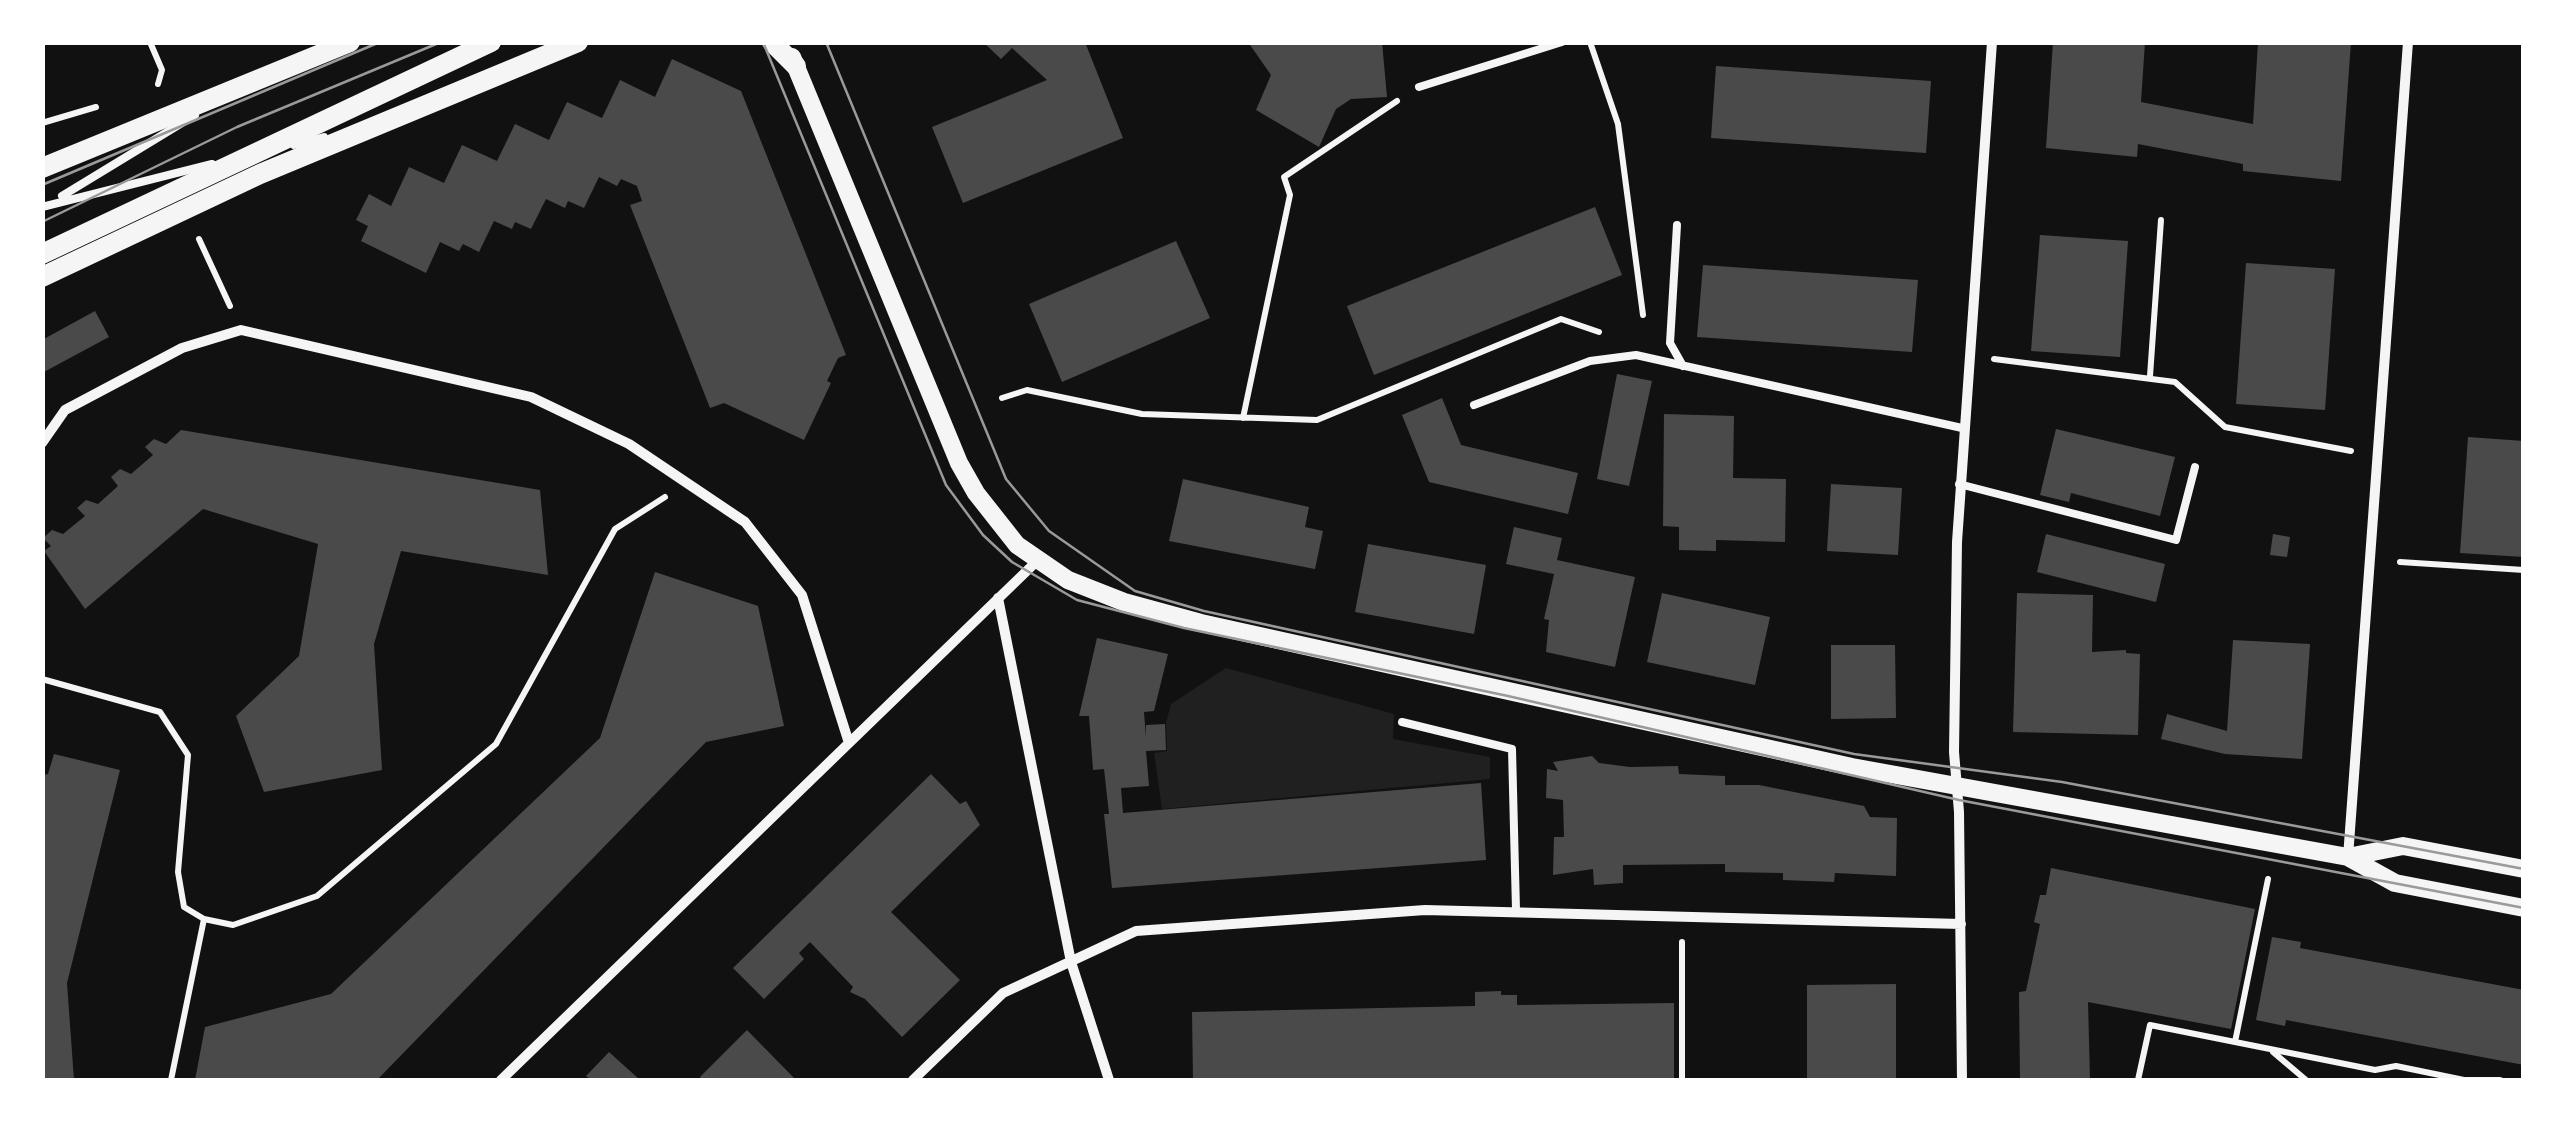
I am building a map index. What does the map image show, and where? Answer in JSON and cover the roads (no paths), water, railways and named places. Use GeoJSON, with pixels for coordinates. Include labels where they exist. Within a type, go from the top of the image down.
{"type":"FeatureCollection","features":[{"type":"Feature","properties":{"kind":"main road"},"geometry":{"type":"LineString","coordinates":[[42,168],[350,42]]}},
{"type":"Feature","properties":{"kind":"main road"},"geometry":{"type":"LineString","coordinates":[[42,254],[491,42]]}},
{"type":"Feature","properties":{"kind":"main road"},"geometry":{"type":"LineString","coordinates":[[42,277],[260,174],[578,42]]}},
{"type":"Feature","properties":{"kind":"main road"},"geometry":{"type":"LineString","coordinates":[[772,42],[796,66]]}},
{"type":"Feature","properties":{"kind":"street"},"geometry":{"type":"LineString","coordinates":[[786,42],[958,463],[998,524],[1036,561],[1094,592],[1201,623],[1852,767],[2348,857],[2395,883],[2524,908]]}},
{"type":"Feature","properties":{"kind":"street"},"geometry":{"type":"LineString","coordinates":[[1962,1080],[1954,733],[1959,484],[1992,42]]}},
{"type":"Feature","properties":{"kind":"street"},"geometry":{"type":"LineString","coordinates":[[2348,857],[2408,42]]}},
{"type":"Feature","properties":{"kind":"street"},"geometry":{"type":"LineString","coordinates":[[42,443],[65,410],[182,348],[241,330],[531,397],[629,444],[745,522],[802,594],[849,743]]}},
{"type":"Feature","properties":{"kind":"street"},"geometry":{"type":"LineString","coordinates":[[501,1080],[1036,561]]}},
{"type":"Feature","properties":{"kind":"street"},"geometry":{"type":"LineString","coordinates":[[998,598],[1070,962],[1109,1080]]}},
{"type":"Feature","properties":{"kind":"street"},"geometry":{"type":"LineString","coordinates":[[2348,857],[2403,846],[2524,869]]}},
{"type":"Feature","properties":{"kind":"street"},"geometry":{"type":"LineString","coordinates":[[913,1080],[1004,993],[1136,931],[1426,910],[1961,924]]}},
{"type":"Feature","properties":{"kind":"lane"},"geometry":{"type":"LineString","coordinates":[[1418,86],[1562,42]]}},
{"type":"Feature","properties":{"kind":"lane"},"geometry":{"type":"LineString","coordinates":[[42,207],[224,96]]}},
{"type":"Feature","properties":{"kind":"lane"},"geometry":{"type":"LineString","coordinates":[[54,201],[382,124]]}},
{"type":"Feature","properties":{"kind":"lane"},"geometry":{"type":"LineString","coordinates":[[1678,225],[1670,343],[1682,366]]}},
{"type":"Feature","properties":{"kind":"lane"},"geometry":{"type":"LineString","coordinates":[[1474,405],[1590,361],[1636,355],[1962,428]]}},
{"type":"Feature","properties":{"kind":"lane"},"geometry":{"type":"LineString","coordinates":[[1959,484],[2176,540],[2195,467]]}},
{"type":"Feature","properties":{"kind":"lane"},"geometry":{"type":"LineString","coordinates":[[1402,722],[1512,749],[1516,910]]}},
{"type":"Feature","properties":{"kind":"tram line"},"geometry":{"type":"LineString","coordinates":[[42,185],[380,42]]}},
{"type":"Feature","properties":{"kind":"tram line"},"geometry":{"type":"LineString","coordinates":[[42,222],[237,127],[441,42]]}},
{"type":"Feature","properties":{"kind":"tram line"},"geometry":{"type":"LineString","coordinates":[[763,42],[946,485],[983,535],[1012,562],[1077,600],[1184,628],[1508,696],[1959,800],[2524,908]]}},
{"type":"Feature","properties":{"kind":"tram line"},"geometry":{"type":"LineString","coordinates":[[826,42],[1006,479],[1049,531],[1135,591],[1204,611],[1854,754],[2062,782],[2524,869]]}}]}
